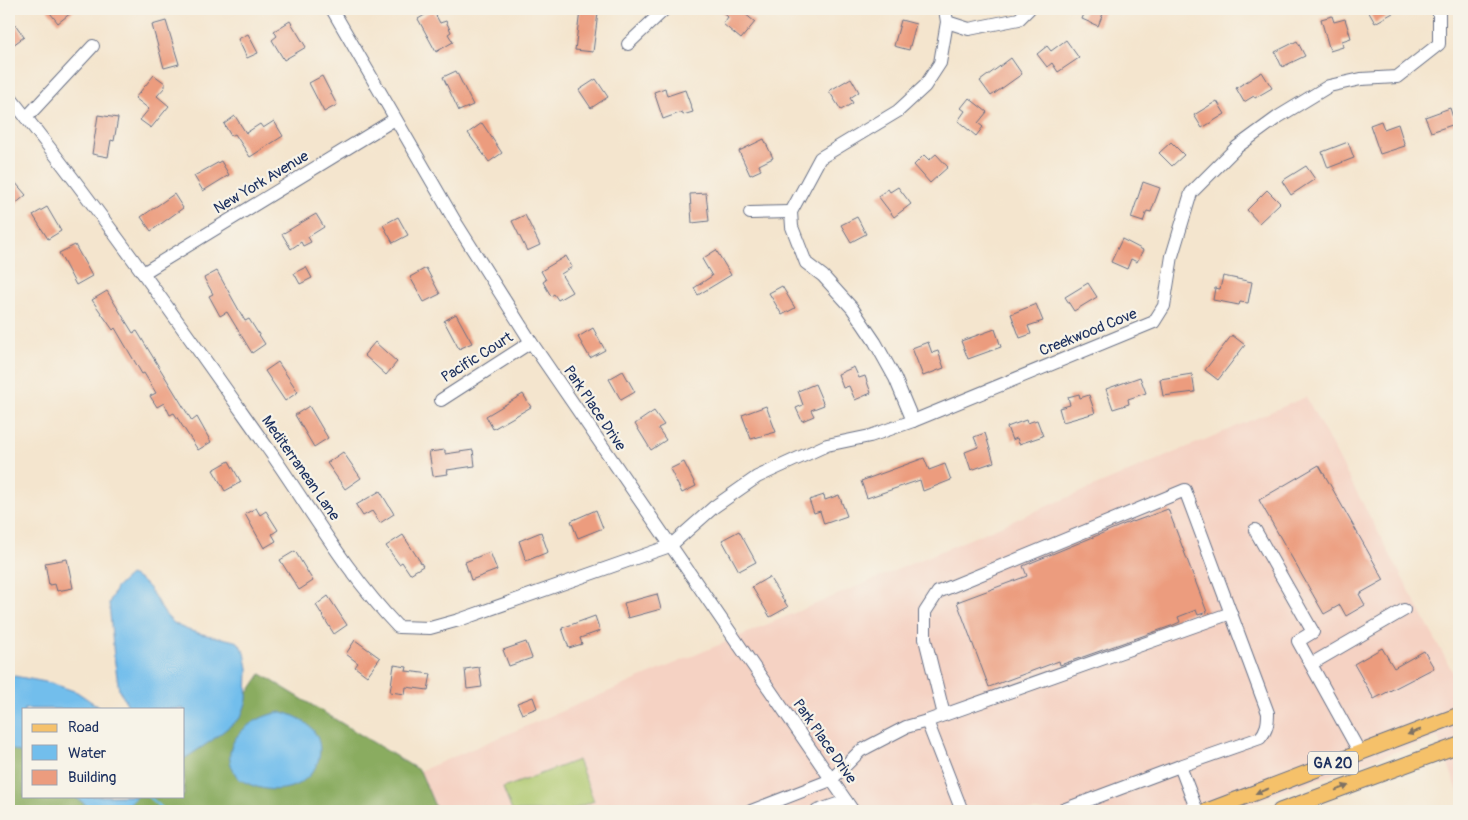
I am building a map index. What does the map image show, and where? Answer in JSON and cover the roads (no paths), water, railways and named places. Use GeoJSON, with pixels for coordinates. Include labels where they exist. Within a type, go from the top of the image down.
{"type":"FeatureCollection","features":[{"type":"Feature","properties":{"kind":"main road","name":"GA 20"},"geometry":{"type":"LineString","coordinates":[[1207,811],[1459,715]]}},
{"type":"Feature","properties":{"kind":"main road","name":"GA 20"},"geometry":{"type":"LineString","coordinates":[[1280,811],[1459,745]]}},
{"type":"Feature","properties":{"kind":"street","name":"Park Place Drive"},"geometry":{"type":"LineString","coordinates":[[332,9],[456,223],[531,342],[850,806]]}},
{"type":"Feature","properties":{"kind":"street"},"geometry":{"type":"LineString","coordinates":[[628,44],[665,9]]}},
{"type":"Feature","properties":{"kind":"street"},"geometry":{"type":"LineString","coordinates":[[913,421],[895,378],[875,342],[852,308],[823,276],[806,263],[792,227],[791,212],[820,158],[898,111],[925,86],[940,63],[947,22],[945,9]]}},
{"type":"Feature","properties":{"kind":"street"},"geometry":{"type":"LineString","coordinates":[[947,22],[969,28],[1019,19],[1029,9]]}},
{"type":"Feature","properties":{"kind":"street","name":"Creekwood Cove"},"geometry":{"type":"LineString","coordinates":[[670,546],[714,507],[757,477],[828,445],[870,436],[913,421],[1154,322],[1164,306],[1172,256],[1191,193],[1236,147],[1278,117],[1328,86],[1361,79],[1397,77],[1440,44],[1439,9]]}},
{"type":"Feature","properties":{"kind":"street"},"geometry":{"type":"LineString","coordinates":[[26,118],[93,46]]}},
{"type":"Feature","properties":{"kind":"street","name":"Mediterranean Lane"},"geometry":{"type":"LineString","coordinates":[[9,96],[143,273],[272,454],[372,600],[398,627],[430,628],[459,620],[670,546]]}},
{"type":"Feature","properties":{"kind":"street","name":"New York Avenue"},"geometry":{"type":"LineString","coordinates":[[143,273],[395,119]]}},
{"type":"Feature","properties":{"kind":"street"},"geometry":{"type":"LineString","coordinates":[[750,213],[791,212]]}},
{"type":"Feature","properties":{"kind":"street","name":"Pacific Court"},"geometry":{"type":"LineString","coordinates":[[441,400],[531,342]]}},
{"type":"Feature","properties":{"kind":"street"},"geometry":{"type":"LineString","coordinates":[[944,715],[925,638],[926,612],[938,592],[1185,490],[1268,713],[1266,732],[1260,738],[1060,811]]}},
{"type":"Feature","properties":{"kind":"street"},"geometry":{"type":"LineString","coordinates":[[1255,530],[1313,632],[1298,641],[1360,753]]}},
{"type":"Feature","properties":{"kind":"street"},"geometry":{"type":"LineString","coordinates":[[1311,664],[1404,610]]}},
{"type":"Feature","properties":{"kind":"street"},"geometry":{"type":"LineString","coordinates":[[751,811],[831,780],[860,751],[906,727],[927,722],[1231,613]]}},
{"type":"Feature","properties":{"kind":"street"},"geometry":{"type":"LineString","coordinates":[[927,722],[962,811]]}},
{"type":"Feature","properties":{"kind":"street"},"geometry":{"type":"LineString","coordinates":[[1180,766],[1196,811]]}},
{"type":"Feature","properties":{"kind":"street"},"geometry":{"type":"LineString","coordinates":[[816,811],[850,806]]}},
{"type":"Feature","properties":{"kind":"water"},"geometry":{"type":"Polygon","coordinates":[[[130,575],[139,579],[150,590],[167,617],[174,623],[197,633],[238,642],[245,653],[248,668],[247,700],[240,718],[185,758],[185,708],[129,708],[119,690],[109,603],[116,588],[130,575]]]}},
{"type":"Feature","properties":{"kind":"water"},"geometry":{"type":"Polygon","coordinates":[[[9,675],[51,683],[77,692],[101,708],[22,708],[22,753],[9,748],[9,675]]]}},
{"type":"Feature","properties":{"kind":"water"},"geometry":{"type":"Polygon","coordinates":[[[282,712],[305,722],[317,736],[320,752],[315,768],[303,781],[286,788],[264,789],[239,779],[232,767],[230,755],[232,744],[247,726],[270,715],[282,712]]]}},
{"type":"Feature","properties":{"kind":"water"},"geometry":{"type":"Polygon","coordinates":[[[77,798],[136,798],[129,804],[94,811],[77,798]]]}},
{"type":"Feature","properties":{"kind":"waterway"},"geometry":{"type":"LineString","coordinates":[[150,798],[165,811]]}}]}
